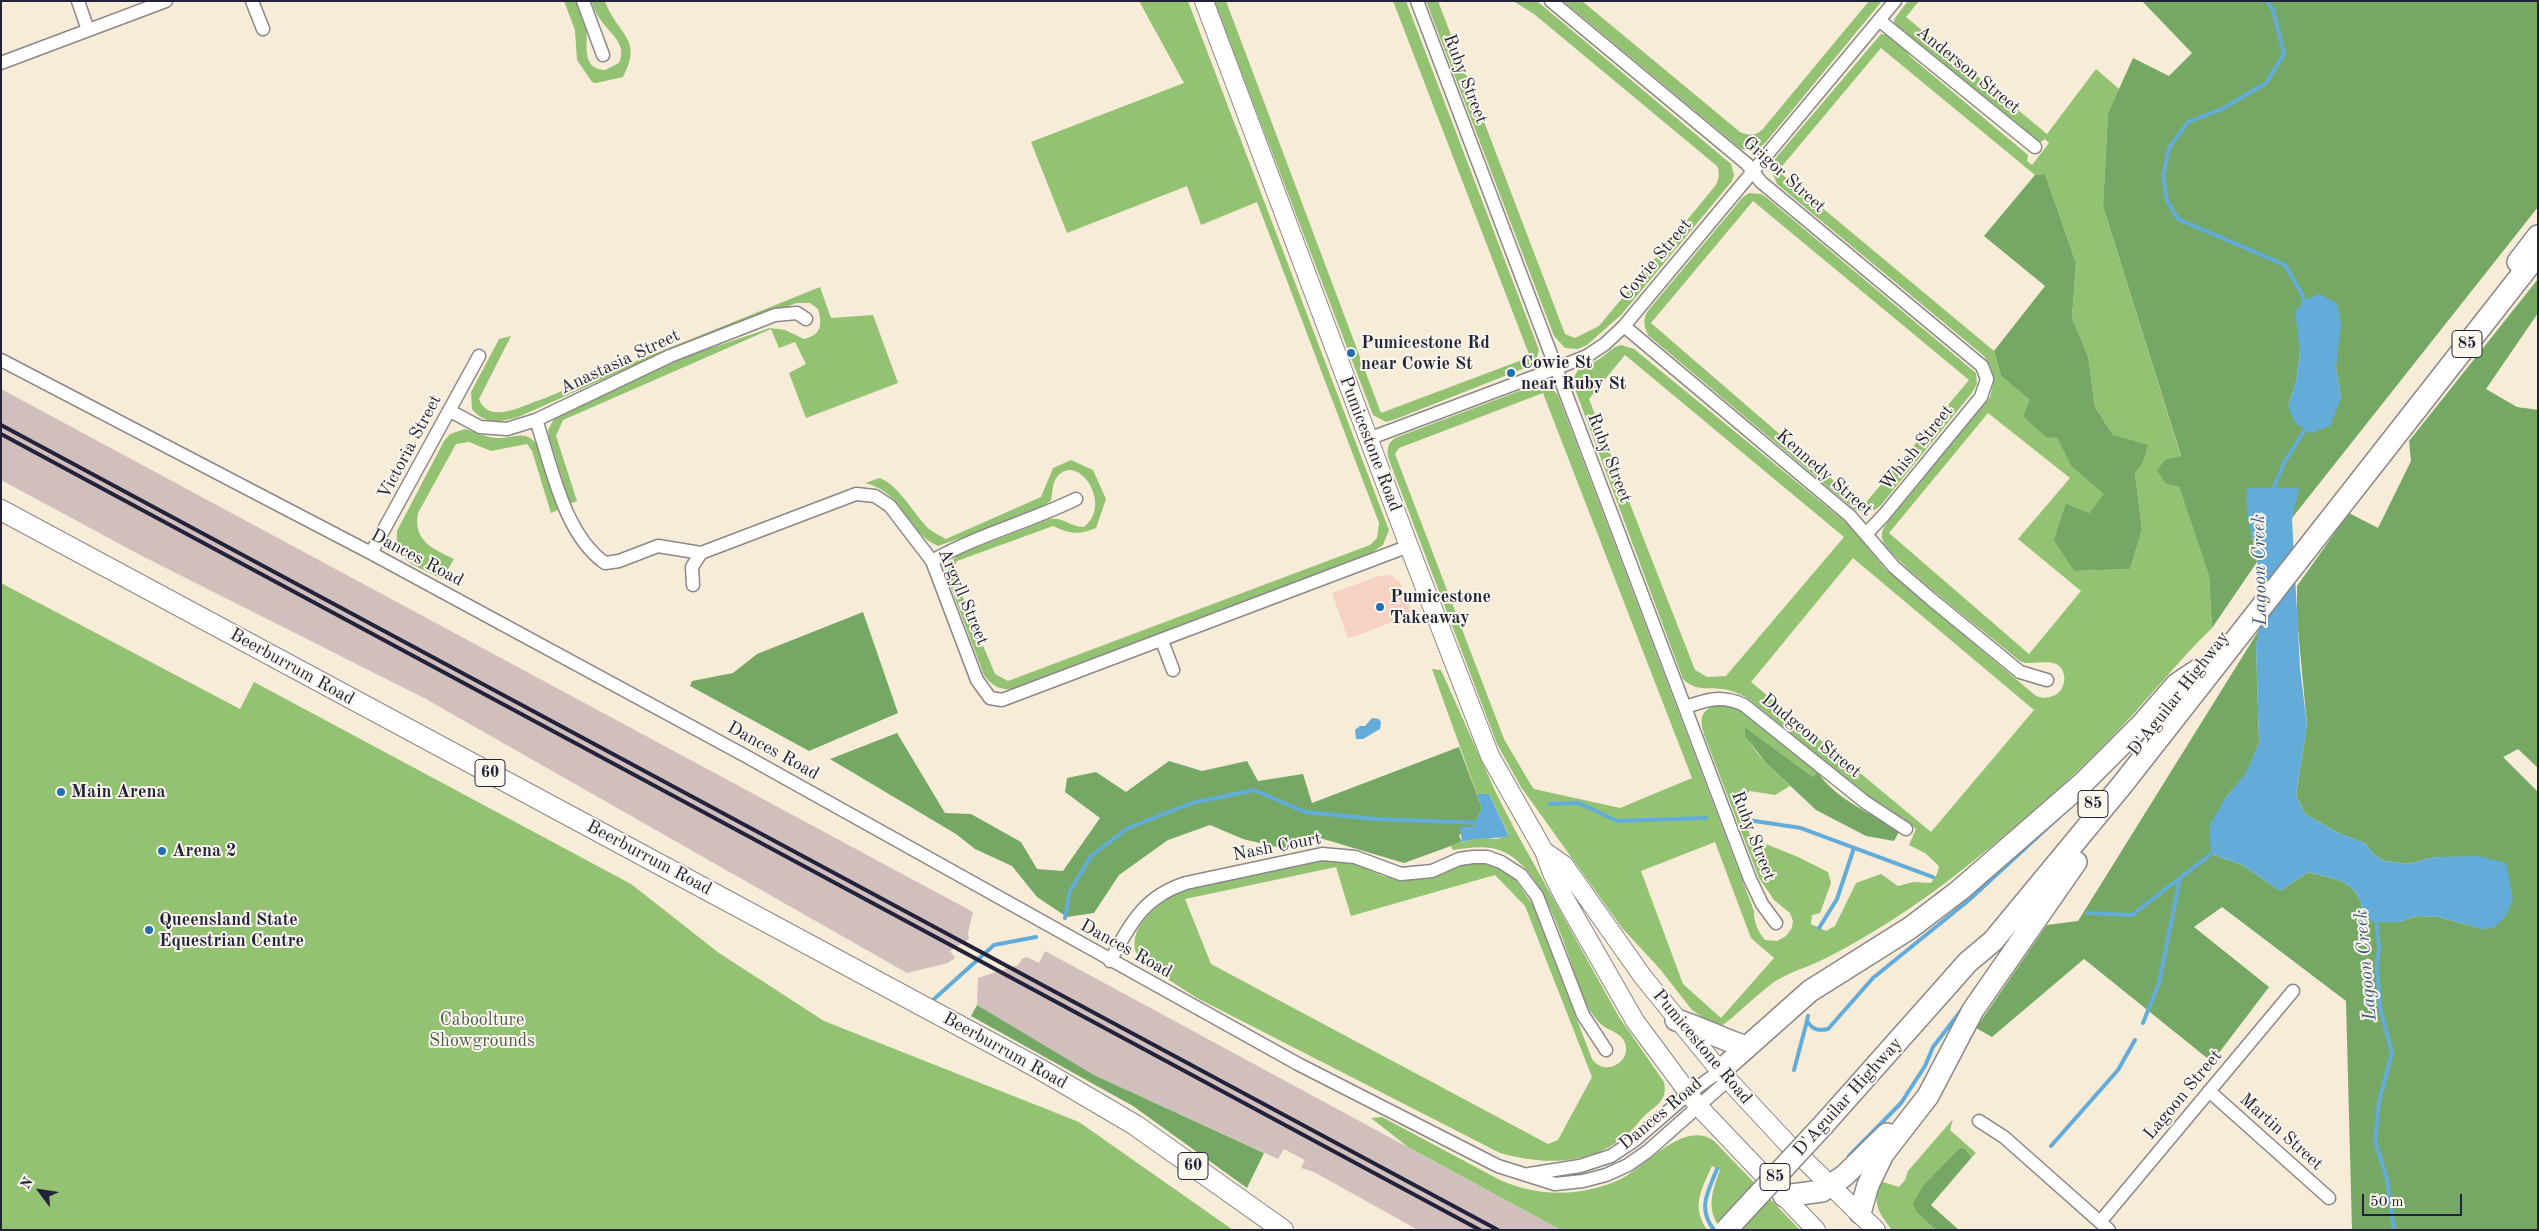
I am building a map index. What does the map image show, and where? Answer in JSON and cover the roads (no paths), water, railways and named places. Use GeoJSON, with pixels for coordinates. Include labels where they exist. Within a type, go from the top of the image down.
{"type":"FeatureCollection","features":[{"type":"Feature","properties":{"kind":"highway","name":"D'Aguilar Highway"},"geometry":{"type":"LineString","coordinates":[[1968,962],[1984,935],[2199,678],[2396,426],[2538,236]]}},
{"type":"Feature","properties":{"kind":"highway","name":"D'Aguilar Highway"},"geometry":{"type":"LineString","coordinates":[[2396,426],[2538,254]]}},
{"type":"Feature","properties":{"kind":"highway","name":"D'Aguilar Highway"},"geometry":{"type":"LineString","coordinates":[[1726,1230],[1825,1123],[1968,962],[1993,941],[2122,785],[2199,678]]}},
{"type":"Feature","properties":{"kind":"highway"},"geometry":{"type":"LineString","coordinates":[[1724,1076],[1747,1046],[1810,990],[1910,928],[1960,890],[2084,782],[2143,723],[2177,684],[2199,678]]}},
{"type":"Feature","properties":{"kind":"highway"},"geometry":{"type":"LineString","coordinates":[[1860,1213],[1876,1168],[1889,1145],[1928,1096],[1956,1040],[1984,993],[2114,806],[2122,785]]}},
{"type":"Feature","properties":{"kind":"highway"},"geometry":{"type":"LineString","coordinates":[[1676,1020],[1698,1026],[1724,1040],[1747,1046]]}},
{"type":"Feature","properties":{"kind":"highway"},"geometry":{"type":"LineString","coordinates":[[1784,1196],[1815,1194],[1831,1186],[1885,1135],[1901,1130]]}},
{"type":"Feature","properties":{"kind":"main road","name":"Pumicestone Road"},"geometry":{"type":"LineString","coordinates":[[1204,1],[1368,439],[1490,756],[1544,851],[1564,897],[1635,1021],[1693,1100],[1816,1230]]}},
{"type":"Feature","properties":{"kind":"main road","name":"Beerburrum Road"},"geometry":{"type":"LineString","coordinates":[[1,510],[918,1004],[1110,1110],[1283,1230]]}},
{"type":"Feature","properties":{"kind":"main road","name":"Pumicestone Road"},"geometry":{"type":"LineString","coordinates":[[1544,851],[1564,865],[1676,1020],[1724,1076],[1786,1142],[1876,1230]]}},
{"type":"Feature","properties":{"kind":"street"},"geometry":{"type":"LineString","coordinates":[[78,1],[88,30]]}},
{"type":"Feature","properties":{"kind":"street"},"geometry":{"type":"LineString","coordinates":[[1,63],[166,1]]}},
{"type":"Feature","properties":{"kind":"street"},"geometry":{"type":"LineString","coordinates":[[252,1],[264,29]]}},
{"type":"Feature","properties":{"kind":"street"},"geometry":{"type":"LineString","coordinates":[[583,1],[604,55]]}},
{"type":"Feature","properties":{"kind":"street","name":"Ruby Street"},"geometry":{"type":"LineString","coordinates":[[1417,1],[1755,892],[1776,923]]}},
{"type":"Feature","properties":{"kind":"street","name":"Grigor Street"},"geometry":{"type":"LineString","coordinates":[[1551,1],[1740,158],[1762,182],[1974,358],[1982,366],[1987,379]]}},
{"type":"Feature","properties":{"kind":"street","name":"Cowie Street"},"geometry":{"type":"LineString","coordinates":[[1368,439],[1587,356],[1605,344],[1624,326],[1895,1]]}},
{"type":"Feature","properties":{"kind":"street","name":"Anderson Street"},"geometry":{"type":"LineString","coordinates":[[1879,20],[2035,147]]}},
{"type":"Feature","properties":{"kind":"street","name":"Anastasia Street"},"geometry":{"type":"LineString","coordinates":[[450,411],[473,424],[489,429],[507,429],[536,420],[670,356],[770,317],[797,313],[806,318]]}},
{"type":"Feature","properties":{"kind":"street","name":"Kennedy Street"},"geometry":{"type":"LineString","coordinates":[[1624,326],[1850,516],[1894,567],[2007,662],[2020,672],[2047,680]]}},
{"type":"Feature","properties":{"kind":"street","name":"Victoria Street"},"geometry":{"type":"LineString","coordinates":[[371,553],[479,356]]}},
{"type":"Feature","properties":{"kind":"street","name":"Dances Road"},"geometry":{"type":"LineString","coordinates":[[1,360],[371,553],[742,754],[1110,961],[1325,1078],[1487,1160],[1526,1174],[1580,1166],[1610,1156],[1693,1100],[1724,1076]]}},
{"type":"Feature","properties":{"kind":"street","name":"Whish Street"},"geometry":{"type":"LineString","coordinates":[[1866,534],[1890,509],[1981,397],[1987,379]]}},
{"type":"Feature","properties":{"kind":"street"},"geometry":{"type":"LineString","coordinates":[[536,420],[564,508],[593,554],[605,563],[619,561],[658,546],[701,553],[692,567],[693,585]]}},
{"type":"Feature","properties":{"kind":"street","name":"Argyll Street"},"geometry":{"type":"LineString","coordinates":[[701,553],[856,494],[866,494],[882,499],[890,506],[932,561],[977,680],[990,698],[1009,699],[1409,546]]}},
{"type":"Feature","properties":{"kind":"street"},"geometry":{"type":"LineString","coordinates":[[932,561],[950,551],[1052,511],[1076,499]]}},
{"type":"Feature","properties":{"kind":"street"},"geometry":{"type":"LineString","coordinates":[[1162,641],[1173,670]]}},
{"type":"Feature","properties":{"kind":"street","name":"Dudgeon Street"},"geometry":{"type":"LineString","coordinates":[[1686,707],[1722,698],[1744,705],[1865,802],[1906,829]]}},
{"type":"Feature","properties":{"kind":"street","name":"Nash Court"},"geometry":{"type":"LineString","coordinates":[[1110,961],[1137,915],[1146,904],[1164,892],[1186,883],[1322,854],[1355,857],[1401,874],[1432,871],[1460,860],[1487,857],[1501,862],[1521,875],[1537,896],[1583,1015],[1606,1050]]}},
{"type":"Feature","properties":{"kind":"street","name":"Lagoon Street"},"geometry":{"type":"LineString","coordinates":[[2104,1226],[2210,1091],[2293,992]]}},
{"type":"Feature","properties":{"kind":"street","name":"Martin Street"},"geometry":{"type":"LineString","coordinates":[[2210,1091],[2328,1198]]}},
{"type":"Feature","properties":{"kind":"street"},"geometry":{"type":"LineString","coordinates":[[1979,1120],[2004,1137],[2104,1226]]}},
{"type":"Feature","properties":{"kind":"water"},"geometry":{"type":"Polygon","coordinates":[[[2319,294],[2337,303],[2341,323],[2336,368],[2341,398],[2330,426],[2311,433],[2295,423],[2288,406],[2296,382],[2300,353],[2295,311],[2307,299],[2319,294]]]}},
{"type":"Feature","properties":{"kind":"water"},"geometry":{"type":"Polygon","coordinates":[[[2247,488],[2299,488],[2292,519],[2300,668],[2307,725],[2296,795],[2305,814],[2338,833],[2365,843],[2373,854],[2384,861],[2408,864],[2435,857],[2478,856],[2506,863],[2513,900],[2505,917],[2493,928],[2482,929],[2439,917],[2417,916],[2399,922],[2373,922],[2364,915],[2357,894],[2352,888],[2338,880],[2308,872],[2280,891],[2243,865],[2211,854],[2209,826],[2226,797],[2246,773],[2259,743],[2256,645],[2260,614],[2260,592],[2257,560],[2248,515],[2247,488]]]}},
{"type":"Feature","properties":{"kind":"water"},"geometry":{"type":"Polygon","coordinates":[[[1372,718],[1379,719],[1381,722],[1380,729],[1363,739],[1356,739],[1355,730],[1360,726],[1365,726],[1372,718]]]}},
{"type":"Feature","properties":{"kind":"water"},"geometry":{"type":"Polygon","coordinates":[[[1477,794],[1489,794],[1509,836],[1462,842],[1460,827],[1474,827],[1482,808],[1477,794]]]}},
{"type":"Feature","properties":{"kind":"waterway","name":"Lagoon Creek"},"geometry":{"type":"LineString","coordinates":[[2267,1],[2273,10],[2284,54],[2266,83],[2222,109],[2188,122],[2169,148],[2163,176],[2167,201],[2178,219],[2285,265],[2302,294],[2304,306]]}},
{"type":"Feature","properties":{"kind":"waterway","name":"Lagoon Creek"},"geometry":{"type":"LineString","coordinates":[[2272,492],[2284,463],[2307,426]]}},
{"type":"Feature","properties":{"kind":"waterway"},"geometry":{"type":"LineString","coordinates":[[1065,918],[1070,891],[1091,856],[1128,828],[1192,803],[1254,790],[1305,812],[1375,819],[1480,823]]}},
{"type":"Feature","properties":{"kind":"waterway"},"geometry":{"type":"LineString","coordinates":[[1549,804],[1579,803],[1617,821],[1706,818]]}},
{"type":"Feature","properties":{"kind":"waterway"},"geometry":{"type":"LineString","coordinates":[[1808,1016],[1807,1021],[1814,1028],[1819,1030],[1828,1029],[1873,978],[1969,900],[2059,817]]}},
{"type":"Feature","properties":{"kind":"waterway"},"geometry":{"type":"LineString","coordinates":[[1748,820],[1801,828],[1933,877]]}},
{"type":"Feature","properties":{"kind":"waterway"},"geometry":{"type":"LineString","coordinates":[[1819,928],[1837,899],[1854,848]]}},
{"type":"Feature","properties":{"kind":"waterway"},"geometry":{"type":"LineString","coordinates":[[2087,913],[2132,915],[2211,854]]}},
{"type":"Feature","properties":{"kind":"waterway"},"geometry":{"type":"LineString","coordinates":[[2143,1023],[2159,983],[2180,878]]}},
{"type":"Feature","properties":{"kind":"waterway","name":"Lagoon Creek"},"geometry":{"type":"LineString","coordinates":[[2376,918],[2379,947],[2377,966],[2380,1008],[2392,1053],[2379,1101],[2375,1141],[2387,1179],[2394,1230]]}},
{"type":"Feature","properties":{"kind":"waterway"},"geometry":{"type":"LineString","coordinates":[[933,1000],[994,945],[1036,937]]}},
{"type":"Feature","properties":{"kind":"waterway"},"geometry":{"type":"LineString","coordinates":[[1849,1156],[1901,1103],[1925,1066],[1933,1047],[1963,1008]]}},
{"type":"Feature","properties":{"kind":"waterway"},"geometry":{"type":"LineString","coordinates":[[1794,1070],[1807,1021]]}},
{"type":"Feature","properties":{"kind":"waterway"},"geometry":{"type":"LineString","coordinates":[[2051,1146],[2118,1070],[2135,1040]]}},
{"type":"Feature","properties":{"kind":"waterway"},"geometry":{"type":"LineString","coordinates":[[1714,1230],[1709,1222],[1705,1207],[1717,1169]]}},
{"type":"Feature","properties":{"kind":"railway"},"geometry":{"type":"LineString","coordinates":[[1,425],[1498,1230]]}},
{"type":"Feature","properties":{"kind":"railway"},"geometry":{"type":"LineString","coordinates":[[1,434],[1480,1230]]}},
{"type":"Feature","properties":{"kind":"place","name":"Pumicestone Rd near Cowie St"},"geometry":{"type":"Point","coordinates":[1351,353]}},
{"type":"Feature","properties":{"kind":"place","name":"Cowie St near Ruby St"},"geometry":{"type":"Point","coordinates":[1511,373]}},
{"type":"Feature","properties":{"kind":"place","name":"Pumicestone Takeaway"},"geometry":{"type":"Point","coordinates":[1380,607]}},
{"type":"Feature","properties":{"kind":"place","name":"Main Arena"},"geometry":{"type":"Point","coordinates":[61,792]}},
{"type":"Feature","properties":{"kind":"place","name":"Arena 2"},"geometry":{"type":"Point","coordinates":[162,851]}},
{"type":"Feature","properties":{"kind":"place","name":"Queensland State Equestrian Centre"},"geometry":{"type":"Point","coordinates":[149,930]}},
{"type":"Feature","properties":{"kind":"park label","name":"Caboolture Showgrounds"},"geometry":{"type":"Point","coordinates":[482,1030]}}]}
